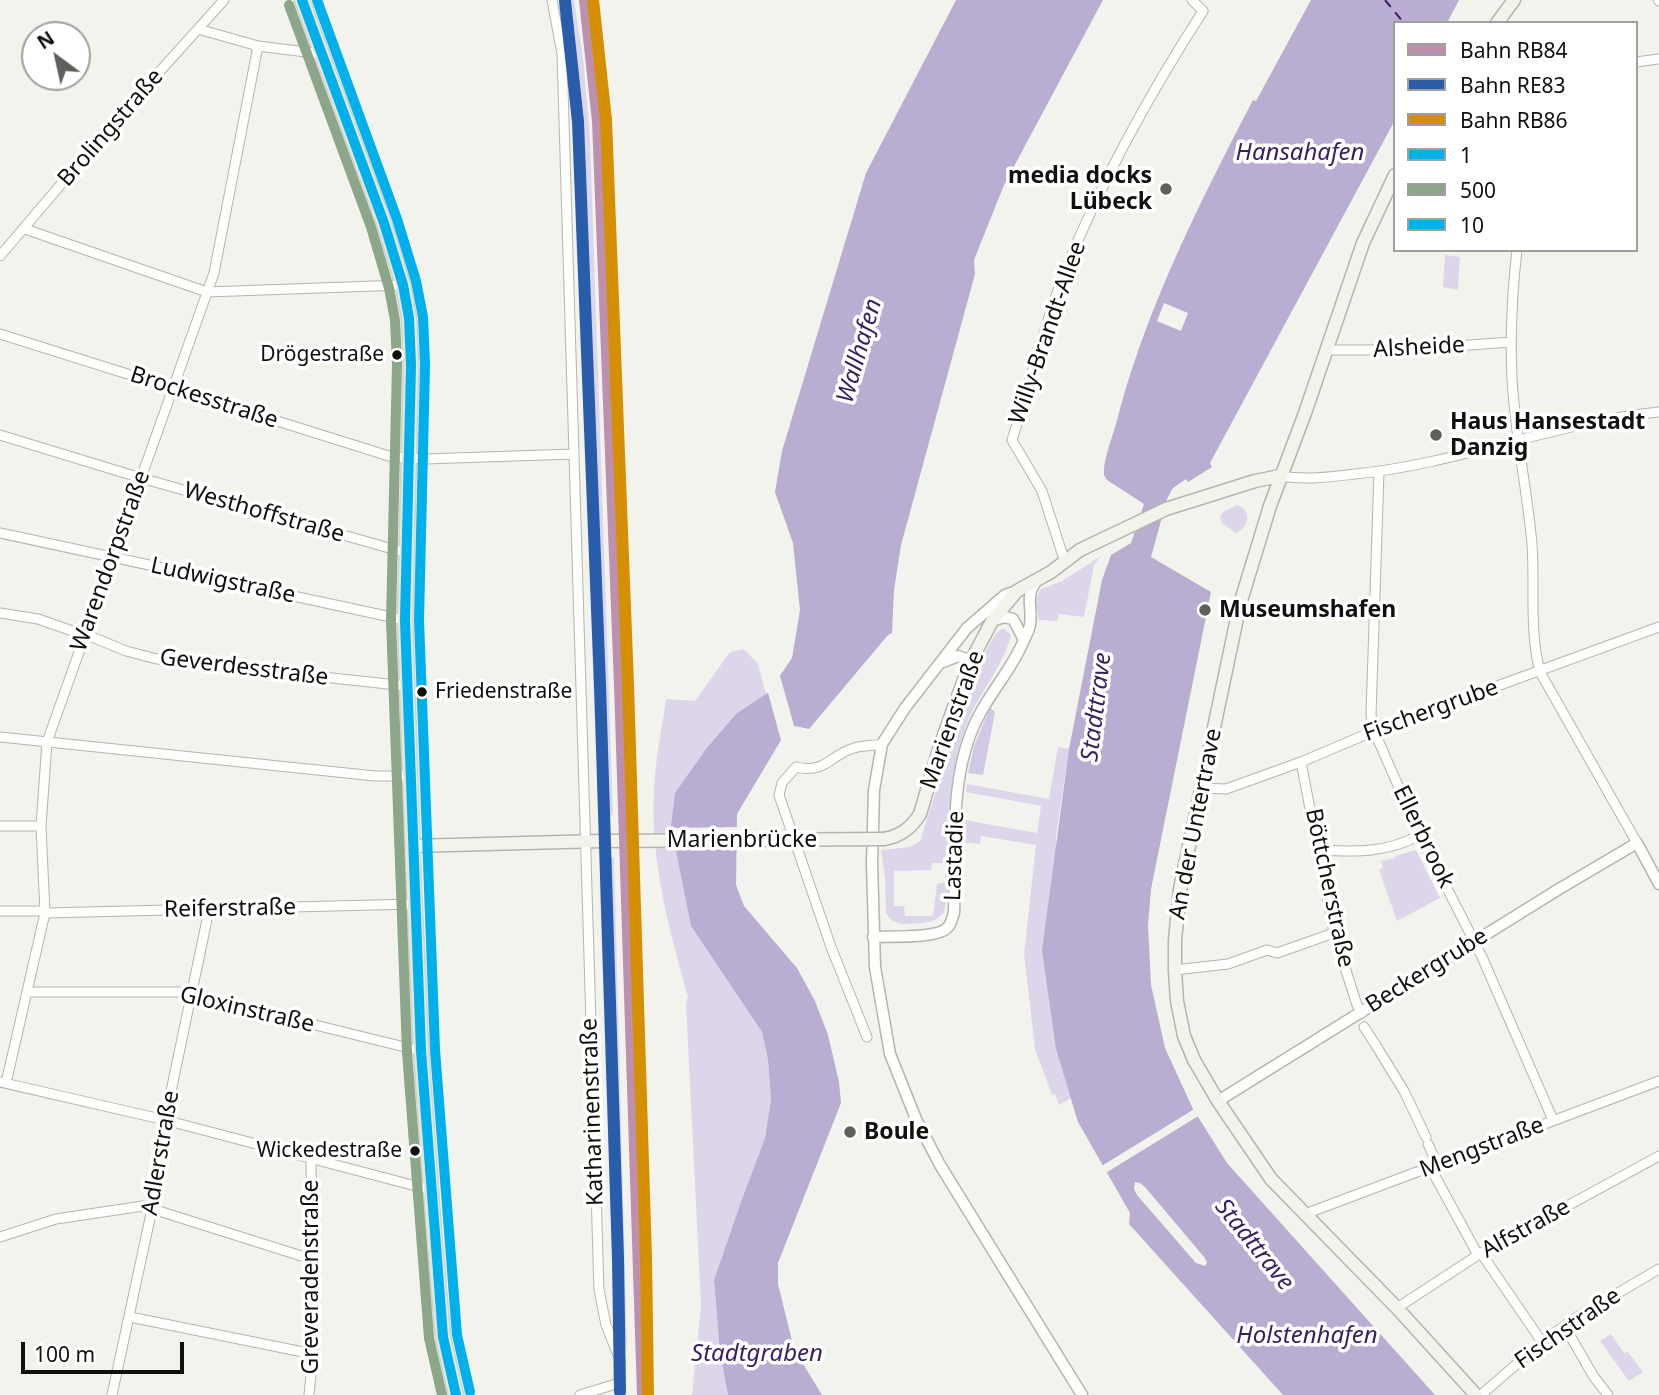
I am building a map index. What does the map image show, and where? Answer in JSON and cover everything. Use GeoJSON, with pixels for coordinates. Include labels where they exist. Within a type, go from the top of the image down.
{"type":"FeatureCollection","features":[{"type":"Feature","properties":{"kind":"main road"},"geometry":{"type":"LineString","coordinates":[[302,0],[384,223],[403,285],[409,318],[411,353],[405,620],[412,846],[421,1051],[431,1190],[443,1337],[456,1395]]}},
{"type":"Feature","properties":{"kind":"main road"},"geometry":{"type":"LineString","coordinates":[[1498,21],[1514,0]]}},
{"type":"Feature","properties":{"kind":"main road","name":"An der Untertrave"},"geometry":{"type":"LineString","coordinates":[[1393,179],[1366,234],[1280,477],[1240,604],[1180,889],[1175,940],[1177,1001],[1184,1036],[1194,1060],[1218,1101],[1271,1179],[1478,1395]]}},
{"type":"Feature","properties":{"kind":"main road"},"geometry":{"type":"LineString","coordinates":[[1017,591],[1068,561],[1165,513],[1255,481],[1280,477]]}},
{"type":"Feature","properties":{"kind":"main road","name":"Marienstraße"},"geometry":{"type":"LineString","coordinates":[[884,839],[901,834],[920,814],[940,743],[971,661],[992,621],[1017,591]]}},
{"type":"Feature","properties":{"kind":"main road","name":"Marienbrücke"},"geometry":{"type":"LineString","coordinates":[[586,841],[884,839]]}},
{"type":"Feature","properties":{"kind":"main road"},"geometry":{"type":"LineString","coordinates":[[412,846],[586,841]]}},
{"type":"Feature","properties":{"kind":"street","name":"Brolingstraße"},"geometry":{"type":"LineString","coordinates":[[0,256],[108,129],[224,0]]}},
{"type":"Feature","properties":{"kind":"street","name":"Katharinenstraße"},"geometry":{"type":"LineString","coordinates":[[552,0],[562,54],[599,1290],[606,1325],[620,1360],[619,1383],[580,1395]]}},
{"type":"Feature","properties":{"kind":"street","name":"Willy-Brandt-Allee"},"geometry":{"type":"LineString","coordinates":[[1068,561],[1063,556],[1042,491],[1012,440],[1064,274],[1112,170],[1171,61],[1203,11],[1192,0]]}},
{"type":"Feature","properties":{"kind":"street"},"geometry":{"type":"LineString","coordinates":[[198,29],[258,46],[322,54]]}},
{"type":"Feature","properties":{"kind":"street","name":"Warendorpstraße"},"geometry":{"type":"LineString","coordinates":[[3,1082],[45,912],[41,826],[47,742],[214,273],[258,46]]}},
{"type":"Feature","properties":{"kind":"street"},"geometry":{"type":"LineString","coordinates":[[1638,62],[1659,59]]}},
{"type":"Feature","properties":{"kind":"street"},"geometry":{"type":"LineString","coordinates":[[25,229],[207,292],[403,285]]}},
{"type":"Feature","properties":{"kind":"street"},"geometry":{"type":"LineString","coordinates":[[1517,252],[1512,292],[1512,380],[1533,558],[1535,653],[1540,672],[1659,884]]}},
{"type":"Feature","properties":{"kind":"street","name":"Brockesstraße"},"geometry":{"type":"LineString","coordinates":[[0,334],[378,453],[408,459],[574,454]]}},
{"type":"Feature","properties":{"kind":"street","name":"Alsheide"},"geometry":{"type":"LineString","coordinates":[[1327,350],[1401,351],[1511,342]]}},
{"type":"Feature","properties":{"kind":"street"},"geometry":{"type":"LineString","coordinates":[[1280,477],[1305,480],[1379,472],[1601,421],[1659,412]]}},
{"type":"Feature","properties":{"kind":"street","name":"Westhoffstraße"},"geometry":{"type":"LineString","coordinates":[[0,435],[407,553]]}},
{"type":"Feature","properties":{"kind":"street","name":"Ellerbrook"},"geometry":{"type":"LineString","coordinates":[[1379,472],[1371,715],[1374,731],[1420,835],[1521,1042],[1553,1120]]}},
{"type":"Feature","properties":{"kind":"street","name":"Ludwigstraße"},"geometry":{"type":"LineString","coordinates":[[0,533],[405,620]]}},
{"type":"Feature","properties":{"kind":"street","name":"Lastadie"},"geometry":{"type":"LineString","coordinates":[[873,937],[934,934],[947,929],[952,921],[957,791],[963,756],[987,701],[1019,653],[1030,627],[1028,595],[1038,579]]}},
{"type":"Feature","properties":{"kind":"street"},"geometry":{"type":"LineString","coordinates":[[1017,591],[1005,595],[967,628],[905,708],[882,744],[874,790],[873,937],[890,1054],[899,1080],[940,1165],[1082,1395]]}},
{"type":"Feature","properties":{"kind":"street","name":"Geverdesstraße"},"geometry":{"type":"LineString","coordinates":[[0,612],[38,619],[126,651],[158,659],[406,686]]}},
{"type":"Feature","properties":{"kind":"street"},"geometry":{"type":"LineString","coordinates":[[992,621],[1004,617],[1013,619],[1024,640]]}},
{"type":"Feature","properties":{"kind":"street","name":"Fischergrube"},"geometry":{"type":"LineString","coordinates":[[1201,788],[1226,789],[1301,762],[1374,731],[1659,626]]}},
{"type":"Feature","properties":{"kind":"street"},"geometry":{"type":"LineString","coordinates":[[938,666],[958,656],[971,661]]}},
{"type":"Feature","properties":{"kind":"street"},"geometry":{"type":"LineString","coordinates":[[0,737],[375,776],[410,776]]}},
{"type":"Feature","properties":{"kind":"street"},"geometry":{"type":"LineString","coordinates":[[867,1037],[831,947],[779,795],[782,783],[796,767],[809,770],[825,765],[853,748],[882,744]]}},
{"type":"Feature","properties":{"kind":"street","name":"Böttcherstraße"},"geometry":{"type":"LineString","coordinates":[[1301,762],[1334,933],[1364,1027],[1407,1096],[1433,1161],[1480,1254],[1542,1342]]}},
{"type":"Feature","properties":{"kind":"street"},"geometry":{"type":"LineString","coordinates":[[0,826],[41,826]]}},
{"type":"Feature","properties":{"kind":"street"},"geometry":{"type":"LineString","coordinates":[[1319,850],[1381,850],[1420,835]]}},
{"type":"Feature","properties":{"kind":"street","name":"Beckergrube"},"geometry":{"type":"LineString","coordinates":[[1218,1101],[1637,843]]}},
{"type":"Feature","properties":{"kind":"street","name":"Reiferstraße"},"geometry":{"type":"LineString","coordinates":[[0,911],[209,910],[415,904]]}},
{"type":"Feature","properties":{"kind":"street","name":"Adlerstraße"},"geometry":{"type":"LineString","coordinates":[[112,1395],[152,1209],[165,1120],[209,910]]}},
{"type":"Feature","properties":{"kind":"street"},"geometry":{"type":"LineString","coordinates":[[1175,970],[1228,964],[1267,950],[1277,953],[1334,933]]}},
{"type":"Feature","properties":{"kind":"street","name":"Gloxinstraße"},"geometry":{"type":"LineString","coordinates":[[27,992],[181,992],[421,1051]]}},
{"type":"Feature","properties":{"kind":"street","name":"Mengstraße"},"geometry":{"type":"LineString","coordinates":[[1305,1214],[1433,1161],[1659,1081]]}},
{"type":"Feature","properties":{"kind":"street"},"geometry":{"type":"LineString","coordinates":[[3,1082],[165,1120],[431,1190]]}},
{"type":"Feature","properties":{"kind":"street","name":"Alfstraße"},"geometry":{"type":"LineString","coordinates":[[1397,1308],[1480,1254],[1659,1156]]}},
{"type":"Feature","properties":{"kind":"street","name":"Greveradenstraße"},"geometry":{"type":"LineString","coordinates":[[311,1160],[312,1394]]}},
{"type":"Feature","properties":{"kind":"street"},"geometry":{"type":"LineString","coordinates":[[0,1237],[56,1219],[143,1206],[311,1259]]}},
{"type":"Feature","properties":{"kind":"street","name":"Fischstraße"},"geometry":{"type":"LineString","coordinates":[[1478,1395],[1542,1342],[1659,1269]]}},
{"type":"Feature","properties":{"kind":"street"},"geometry":{"type":"LineString","coordinates":[[130,1317],[313,1354]]}},
{"type":"Feature","properties":{"kind":"street"},"geometry":{"type":"LineString","coordinates":[[1565,1327],[1594,1377],[1608,1395]]}},
{"type":"Feature","properties":{"kind":"shaded area"},"geometry":{"type":"Polygon","coordinates":[[[564,0],[574,0],[583,58],[590,138],[613,814],[600,828],[574,55],[564,0]]]}},
{"type":"Feature","properties":{"kind":"shaded area"},"geometry":{"type":"Polygon","coordinates":[[[1445,255],[1460,257],[1458,290],[1443,287],[1445,255]]]}},
{"type":"Feature","properties":{"kind":"shaded area"},"geometry":{"type":"Polygon","coordinates":[[[1237,505],[1245,511],[1247,519],[1244,527],[1236,533],[1222,523],[1220,517],[1223,512],[1237,505]]]}},
{"type":"Feature","properties":{"kind":"shaded area"},"geometry":{"type":"Polygon","coordinates":[[[1101,556],[1094,565],[1084,617],[1059,614],[1057,621],[1039,620],[1035,600],[1041,589],[1062,581],[1101,556]]]}},
{"type":"Feature","properties":{"kind":"shaded area"},"geometry":{"type":"Polygon","coordinates":[[[1003,628],[1011,635],[1008,646],[968,721],[955,764],[950,810],[947,901],[943,914],[935,920],[901,924],[891,920],[886,913],[881,850],[910,847],[920,841],[964,703],[996,633],[1003,628]],[[932,863],[931,870],[894,871],[894,906],[904,906],[905,916],[933,916],[937,884],[945,882],[946,863],[932,863]]]}},
{"type":"Feature","properties":{"kind":"shaded area"},"geometry":{"type":"Polygon","coordinates":[[[744,649],[758,664],[766,694],[737,713],[691,926],[762,1032],[768,1060],[771,1100],[765,1138],[714,1280],[720,1353],[728,1395],[692,1395],[701,1306],[686,1004],[688,997],[658,869],[654,816],[655,779],[666,699],[695,701],[730,652],[744,649]]]}},
{"type":"Feature","properties":{"kind":"shaded area"},"geometry":{"type":"Polygon","coordinates":[[[990,708],[995,712],[983,775],[968,773],[974,746],[990,708]]]}},
{"type":"Feature","properties":{"kind":"shaded area"},"geometry":{"type":"Polygon","coordinates":[[[1058,747],[1069,749],[1056,836],[1056,1049],[1071,1098],[1059,1105],[1055,1094],[1052,1095],[1035,1049],[1024,954],[1036,845],[981,836],[980,844],[964,842],[965,820],[1037,833],[1041,806],[966,792],[967,784],[1049,799],[1058,747]]]}},
{"type":"Feature","properties":{"kind":"shaded area"},"geometry":{"type":"Polygon","coordinates":[[[601,850],[614,858],[627,1348],[613,1281],[600,891],[601,850]]]}},
{"type":"Feature","properties":{"kind":"shaded area"},"geometry":{"type":"Polygon","coordinates":[[[1416,850],[1440,898],[1397,921],[1379,870],[1383,867],[1381,861],[1416,850]]]}},
{"type":"Feature","properties":{"kind":"shaded area"},"geometry":{"type":"Polygon","coordinates":[[[1611,1334],[1624,1353],[1628,1352],[1643,1372],[1629,1381],[1600,1341],[1611,1334]]]}},
{"type":"Feature","properties":{"kind":"water"},"geometry":{"type":"Polygon","coordinates":[[[956,0],[1103,0],[1004,185],[974,260],[975,274],[901,545],[894,590],[892,633],[809,729],[790,725],[737,814],[736,885],[744,906],[797,968],[815,1001],[828,1035],[841,1103],[778,1263],[778,1284],[794,1349],[822,1395],[728,1395],[720,1353],[714,1280],[765,1138],[771,1100],[768,1060],[762,1032],[691,926],[671,826],[675,793],[706,749],[737,713],[769,692],[792,658],[800,610],[793,543],[775,492],[782,451],[866,173],[956,0]]]}},
{"type":"Feature","properties":{"kind":"water","name":"Holstenhafen"},"geometry":{"type":"Polygon","coordinates":[[[1311,0],[1459,0],[1448,21],[1393,21],[1393,124],[1210,463],[1212,467],[1173,488],[1167,499],[1151,557],[1211,592],[1151,889],[1148,925],[1151,985],[1165,1048],[1193,1109],[1227,1163],[1435,1395],[1283,1395],[1129,1224],[1130,1213],[1078,1122],[1056,1049],[1042,950],[1069,749],[1102,580],[1111,555],[1131,543],[1144,504],[1107,480],[1104,475],[1106,456],[1128,382],[1158,299],[1213,178],[1253,100],[1256,101],[1311,0]],[[1135,1182],[1137,1195],[1196,1263],[1205,1266],[1207,1262],[1204,1257],[1145,1187],[1135,1182]]]}},
{"type":"Feature","properties":{"kind":"pier"},"geometry":{"type":"Polygon","coordinates":[[[1164,303],[1188,313],[1181,331],[1157,321],[1164,303]]]}},
{"type":"Feature","properties":{"kind":"pier"},"geometry":{"type":"Polygon","coordinates":[[[780,676],[795,729],[791,728],[782,744],[767,689],[775,678],[780,676]]]}},
{"type":"Feature","properties":{"kind":"pier"},"geometry":{"type":"Polygon","coordinates":[[[740,827],[740,849],[671,850],[667,828],[740,827]]]}},
{"type":"Feature","properties":{"kind":"pier"},"geometry":{"type":"Polygon","coordinates":[[[1196,1108],[1200,1115],[1104,1174],[1100,1167],[1196,1108]]]}},
{"type":"Feature","properties":{"kind":"ferry route"},"geometry":{"type":"LineString","coordinates":[[1385,0],[1402,21]]}},
{"type":"Feature","properties":{"kind":"rail line","name":"RB84"},"geometry":{"type":"LineString","coordinates":[[585,0],[598,121],[643,1395]]}},
{"type":"Feature","properties":{"kind":"rail line","name":"RB86"},"geometry":{"type":"LineString","coordinates":[[593,0],[606,120],[628,685],[648,1395]]}},
{"type":"Feature","properties":{"kind":"rail line","name":"RE83"},"geometry":{"type":"LineString","coordinates":[[565,1],[578,122],[600,685],[620,1392]]}},
{"type":"Feature","properties":{"kind":"transit line","name":"1"},"geometry":{"type":"LineString","coordinates":[[302,0],[384,223],[403,285],[409,318],[411,365],[405,620],[421,1051],[443,1337],[456,1395]]}},
{"type":"Feature","properties":{"kind":"transit line","name":"10"},"geometry":{"type":"LineString","coordinates":[[317,0],[397,219],[416,281],[423,317],[425,365],[419,620],[435,1050],[457,1335],[470,1392]]}},
{"type":"Feature","properties":{"kind":"transit line","name":"500"},"geometry":{"type":"LineString","coordinates":[[289,5],[371,227],[389,288],[395,320],[397,365],[391,620],[407,1052],[429,1338],[442,1395]]}},
{"type":"Feature","properties":{"kind":"place","name":"media docks Lübeck"},"geometry":{"type":"Point","coordinates":[1166,189]}},
{"type":"Feature","properties":{"kind":"place","name":"Drögestraße"},"geometry":{"type":"Point","coordinates":[397,355]}},
{"type":"Feature","properties":{"kind":"place","name":"Haus Hansestadt Danzig"},"geometry":{"type":"Point","coordinates":[1436,435]}},
{"type":"Feature","properties":{"kind":"place","name":"Museumshafen"},"geometry":{"type":"Point","coordinates":[1205,610]}},
{"type":"Feature","properties":{"kind":"place","name":"Friedenstraße"},"geometry":{"type":"Point","coordinates":[422,692]}},
{"type":"Feature","properties":{"kind":"place","name":"Boule"},"geometry":{"type":"Point","coordinates":[850,1132]}},
{"type":"Feature","properties":{"kind":"place","name":"Wickedestraße"},"geometry":{"type":"Point","coordinates":[415,1151]}},
{"type":"Feature","properties":{"kind":"water label","name":"Hansahafen"},"geometry":{"type":"Point","coordinates":[1300,153]}},
{"type":"Feature","properties":{"kind":"water label","name":"Wallhafen"},"geometry":{"type":"Point","coordinates":[860,351]}},
{"type":"Feature","properties":{"kind":"water label","name":"Stadttrave"},"geometry":{"type":"Point","coordinates":[1097,707]}},
{"type":"Feature","properties":{"kind":"water label","name":"Stadttrave"},"geometry":{"type":"Point","coordinates":[1254,1245]}},
{"type":"Feature","properties":{"kind":"water label","name":"Stadtgraben"},"geometry":{"type":"Point","coordinates":[757,1354]}}]}
